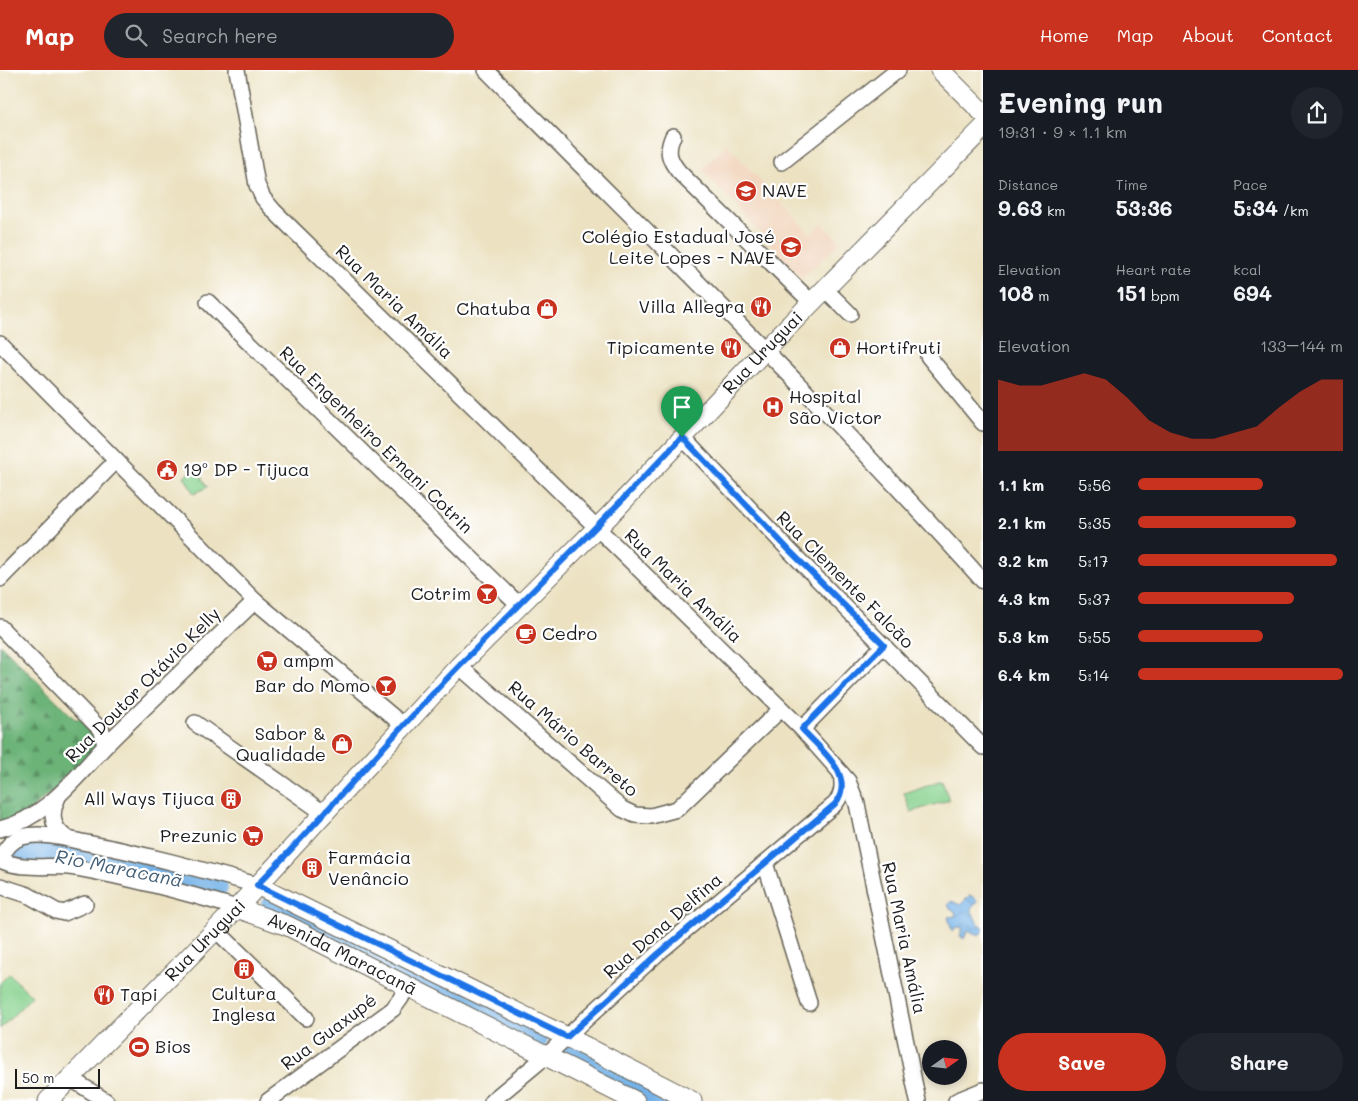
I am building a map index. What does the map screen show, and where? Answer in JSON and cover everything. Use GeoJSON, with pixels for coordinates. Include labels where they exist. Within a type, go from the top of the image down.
{"type":"FeatureCollection","features":[{"type":"Feature","properties":{"kind":"main road"},"geometry":{"type":"LineString","coordinates":[[940,70],[983,113]]}},
{"type":"Feature","properties":{"kind":"main road","name":"Rua Uruguai"},"geometry":{"type":"LineString","coordinates":[[48,1101],[237,908],[518,604],[596,528],[811,302],[983,128]]}},
{"type":"Feature","properties":{"kind":"main road","name":"Avenida Maracanã"},"geometry":{"type":"LineString","coordinates":[[257,885],[564,1040],[692,1101]]}},
{"type":"Feature","properties":{"kind":"main road","name":"Avenida Maracanã"},"geometry":{"type":"LineString","coordinates":[[237,908],[288,926],[635,1101]]}},
{"type":"Feature","properties":{"kind":"street","name":"Rua Maria Amália"},"geometry":{"type":"LineString","coordinates":[[237,70],[252,162],[263,198],[802,729],[848,781],[857,804],[918,1101]]}},
{"type":"Feature","properties":{"kind":"street"},"geometry":{"type":"LineString","coordinates":[[486,70],[764,351],[927,519],[983,582]]}},
{"type":"Feature","properties":{"kind":"street"},"geometry":{"type":"LineString","coordinates":[[782,162],[898,70]]}},
{"type":"Feature","properties":{"kind":"street"},"geometry":{"type":"LineString","coordinates":[[673,136],[668,147],[669,156],[679,172],[811,302]]}},
{"type":"Feature","properties":{"kind":"street"},"geometry":{"type":"LineString","coordinates":[[824,289],[850,314]]}},
{"type":"Feature","properties":{"kind":"street","name":"Rua Engenheiro Ernani Cotrin"},"geometry":{"type":"LineString","coordinates":[[208,302],[518,604]]}},
{"type":"Feature","properties":{"kind":"street"},"geometry":{"type":"LineString","coordinates":[[2,348],[255,600],[404,726]]}},
{"type":"Feature","properties":{"kind":"street"},"geometry":{"type":"LineString","coordinates":[[928,356],[983,423]]}},
{"type":"Feature","properties":{"kind":"street","name":"Rua Clemente Falcão"},"geometry":{"type":"LineString","coordinates":[[682,437],[789,550],[983,747]]}},
{"type":"Feature","properties":{"kind":"street"},"geometry":{"type":"LineString","coordinates":[[0,579],[116,461]]}},
{"type":"Feature","properties":{"kind":"street","name":"Rua Doutor Otávio Kelly"},"geometry":{"type":"LineString","coordinates":[[0,829],[27,819],[58,797],[105,746],[255,600]]}},
{"type":"Feature","properties":{"kind":"street"},"geometry":{"type":"LineString","coordinates":[[0,627],[102,731],[105,746]]}},
{"type":"Feature","properties":{"kind":"street"},"geometry":{"type":"LineString","coordinates":[[802,729],[884,645]]}},
{"type":"Feature","properties":{"kind":"street","name":"Rua Mário Barreto"},"geometry":{"type":"LineString","coordinates":[[459,666],[622,809],[635,815],[651,816],[677,809],[781,709]]}},
{"type":"Feature","properties":{"kind":"street"},"geometry":{"type":"LineString","coordinates":[[195,723],[325,814]]}},
{"type":"Feature","properties":{"kind":"street","name":"Rua Dona Delfina"},"geometry":{"type":"LineString","coordinates":[[492,1101],[564,1040],[658,954],[835,804],[841,797],[843,787],[841,773]]}},
{"type":"Feature","properties":{"kind":"street"},"geometry":{"type":"LineString","coordinates":[[58,797],[53,809],[53,822],[57,830],[68,839]]}},
{"type":"Feature","properties":{"kind":"street","name":"Avenida Maracanã"},"geometry":{"type":"LineString","coordinates":[[237,908],[165,887],[77,868],[14,866],[0,859],[10,844],[21,838],[34,836],[68,839],[140,854],[257,885]]}},
{"type":"Feature","properties":{"kind":"street"},"geometry":{"type":"LineString","coordinates":[[765,863],[808,1003]]}},
{"type":"Feature","properties":{"kind":"street"},"geometry":{"type":"LineString","coordinates":[[0,886],[28,895],[56,912],[64,913],[85,904]]}},
{"type":"Feature","properties":{"kind":"street"},"geometry":{"type":"LineString","coordinates":[[216,930],[306,1018]]}},
{"type":"Feature","properties":{"kind":"street","name":"Rua Guaxupé"},"geometry":{"type":"LineString","coordinates":[[268,1101],[393,1008],[401,998],[406,987]]}},
{"type":"Feature","properties":{"kind":"street"},"geometry":{"type":"LineString","coordinates":[[70,1078],[106,1101]]}},
{"type":"Feature","properties":{"kind":"street"},"geometry":{"type":"LineString","coordinates":[[956,1101],[983,1090]]}},
{"type":"Feature","properties":{"kind":"shaded area","name":"NAVE"},"geometry":{"type":"Polygon","coordinates":[[[726,144],[810,234],[822,223],[840,242],[802,278],[702,170],[726,144]]]}},
{"type":"Feature","properties":{"kind":"green space"},"geometry":{"type":"Polygon","coordinates":[[[197,469],[207,487],[194,494],[184,476],[197,469]]]}},
{"type":"Feature","properties":{"kind":"green space"},"geometry":{"type":"Polygon","coordinates":[[[0,644],[75,719],[84,718],[98,737],[97,747],[88,760],[27,813],[0,823],[0,644]]]}},
{"type":"Feature","properties":{"kind":"green space"},"geometry":{"type":"Polygon","coordinates":[[[942,780],[949,800],[911,812],[904,793],[942,780]]]}},
{"type":"Feature","properties":{"kind":"green space"},"geometry":{"type":"Polygon","coordinates":[[[9,974],[32,996],[0,1029],[0,983],[9,974]]]}},
{"type":"Feature","properties":{"kind":"water"},"geometry":{"type":"Polygon","coordinates":[[[970,895],[978,901],[971,909],[978,924],[983,926],[983,931],[979,936],[968,930],[964,939],[960,936],[963,928],[957,927],[952,931],[948,917],[955,916],[956,913],[950,909],[948,904],[952,901],[960,905],[970,895]]]}},
{"type":"Feature","properties":{"kind":"waterway","name":"Rio Maracanã"},"geometry":{"type":"LineString","coordinates":[[20,852],[73,855],[186,878],[218,887]]}},
{"type":"Feature","properties":{"kind":"waterway","name":"Rio Maracanã"},"geometry":{"type":"LineString","coordinates":[[271,906],[312,924],[538,1040]]}},
{"type":"Feature","properties":{"kind":"waterway","name":"Rio Maracanã"},"geometry":{"type":"LineString","coordinates":[[565,1052],[663,1101]]}},
{"type":"Feature","properties":{"kind":"place","name":"NAVE"},"geometry":{"type":"Point","coordinates":[746,191]}},
{"type":"Feature","properties":{"kind":"place","name":"Colégio Estadual José Leite Lopes - NAVE"},"geometry":{"type":"Point","coordinates":[791,247]}},
{"type":"Feature","properties":{"kind":"place","name":"Villa Allegra"},"geometry":{"type":"Point","coordinates":[761,307]}},
{"type":"Feature","properties":{"kind":"place","name":"Chatuba"},"geometry":{"type":"Point","coordinates":[547,309]}},
{"type":"Feature","properties":{"kind":"place","name":"Tipicamente"},"geometry":{"type":"Point","coordinates":[731,348]}},
{"type":"Feature","properties":{"kind":"place","name":"Hortifruti"},"geometry":{"type":"Point","coordinates":[840,348]}},
{"type":"Feature","properties":{"kind":"place","name":"Hospital São Victor"},"geometry":{"type":"Point","coordinates":[773,407]}},
{"type":"Feature","properties":{"kind":"place","name":"19º DP - Tijuca"},"geometry":{"type":"Point","coordinates":[167,470]}},
{"type":"Feature","properties":{"kind":"place","name":"Cotrim"},"geometry":{"type":"Point","coordinates":[487,594]}},
{"type":"Feature","properties":{"kind":"place","name":"Cedro"},"geometry":{"type":"Point","coordinates":[526,634]}},
{"type":"Feature","properties":{"kind":"place","name":"ampm"},"geometry":{"type":"Point","coordinates":[267,661]}},
{"type":"Feature","properties":{"kind":"place","name":"Bar do Momo"},"geometry":{"type":"Point","coordinates":[386,686]}},
{"type":"Feature","properties":{"kind":"place","name":"Sabor & Qualidade"},"geometry":{"type":"Point","coordinates":[342,744]}},
{"type":"Feature","properties":{"kind":"place","name":"All Ways Tijuca"},"geometry":{"type":"Point","coordinates":[231,799]}},
{"type":"Feature","properties":{"kind":"place","name":"Prezunic"},"geometry":{"type":"Point","coordinates":[253,836]}},
{"type":"Feature","properties":{"kind":"place","name":"Farmácia Venâncio"},"geometry":{"type":"Point","coordinates":[312,868]}},
{"type":"Feature","properties":{"kind":"place","name":"Cultura Inglesa"},"geometry":{"type":"Point","coordinates":[244,969]}},
{"type":"Feature","properties":{"kind":"place","name":"Tapi"},"geometry":{"type":"Point","coordinates":[104,995]}},
{"type":"Feature","properties":{"kind":"place","name":"Bios"},"geometry":{"type":"Point","coordinates":[139,1047]}},
{"type":"Feature","properties":{"kind":"route"},"geometry":{"type":"LineString","coordinates":[[682,437],[789,550],[884,645],[802,729],[841,773],[843,787],[841,797],[835,804],[658,954],[567,1037],[286,897],[257,885],[325,814],[459,666],[518,604],[581,545],[682,437]]}}]}
